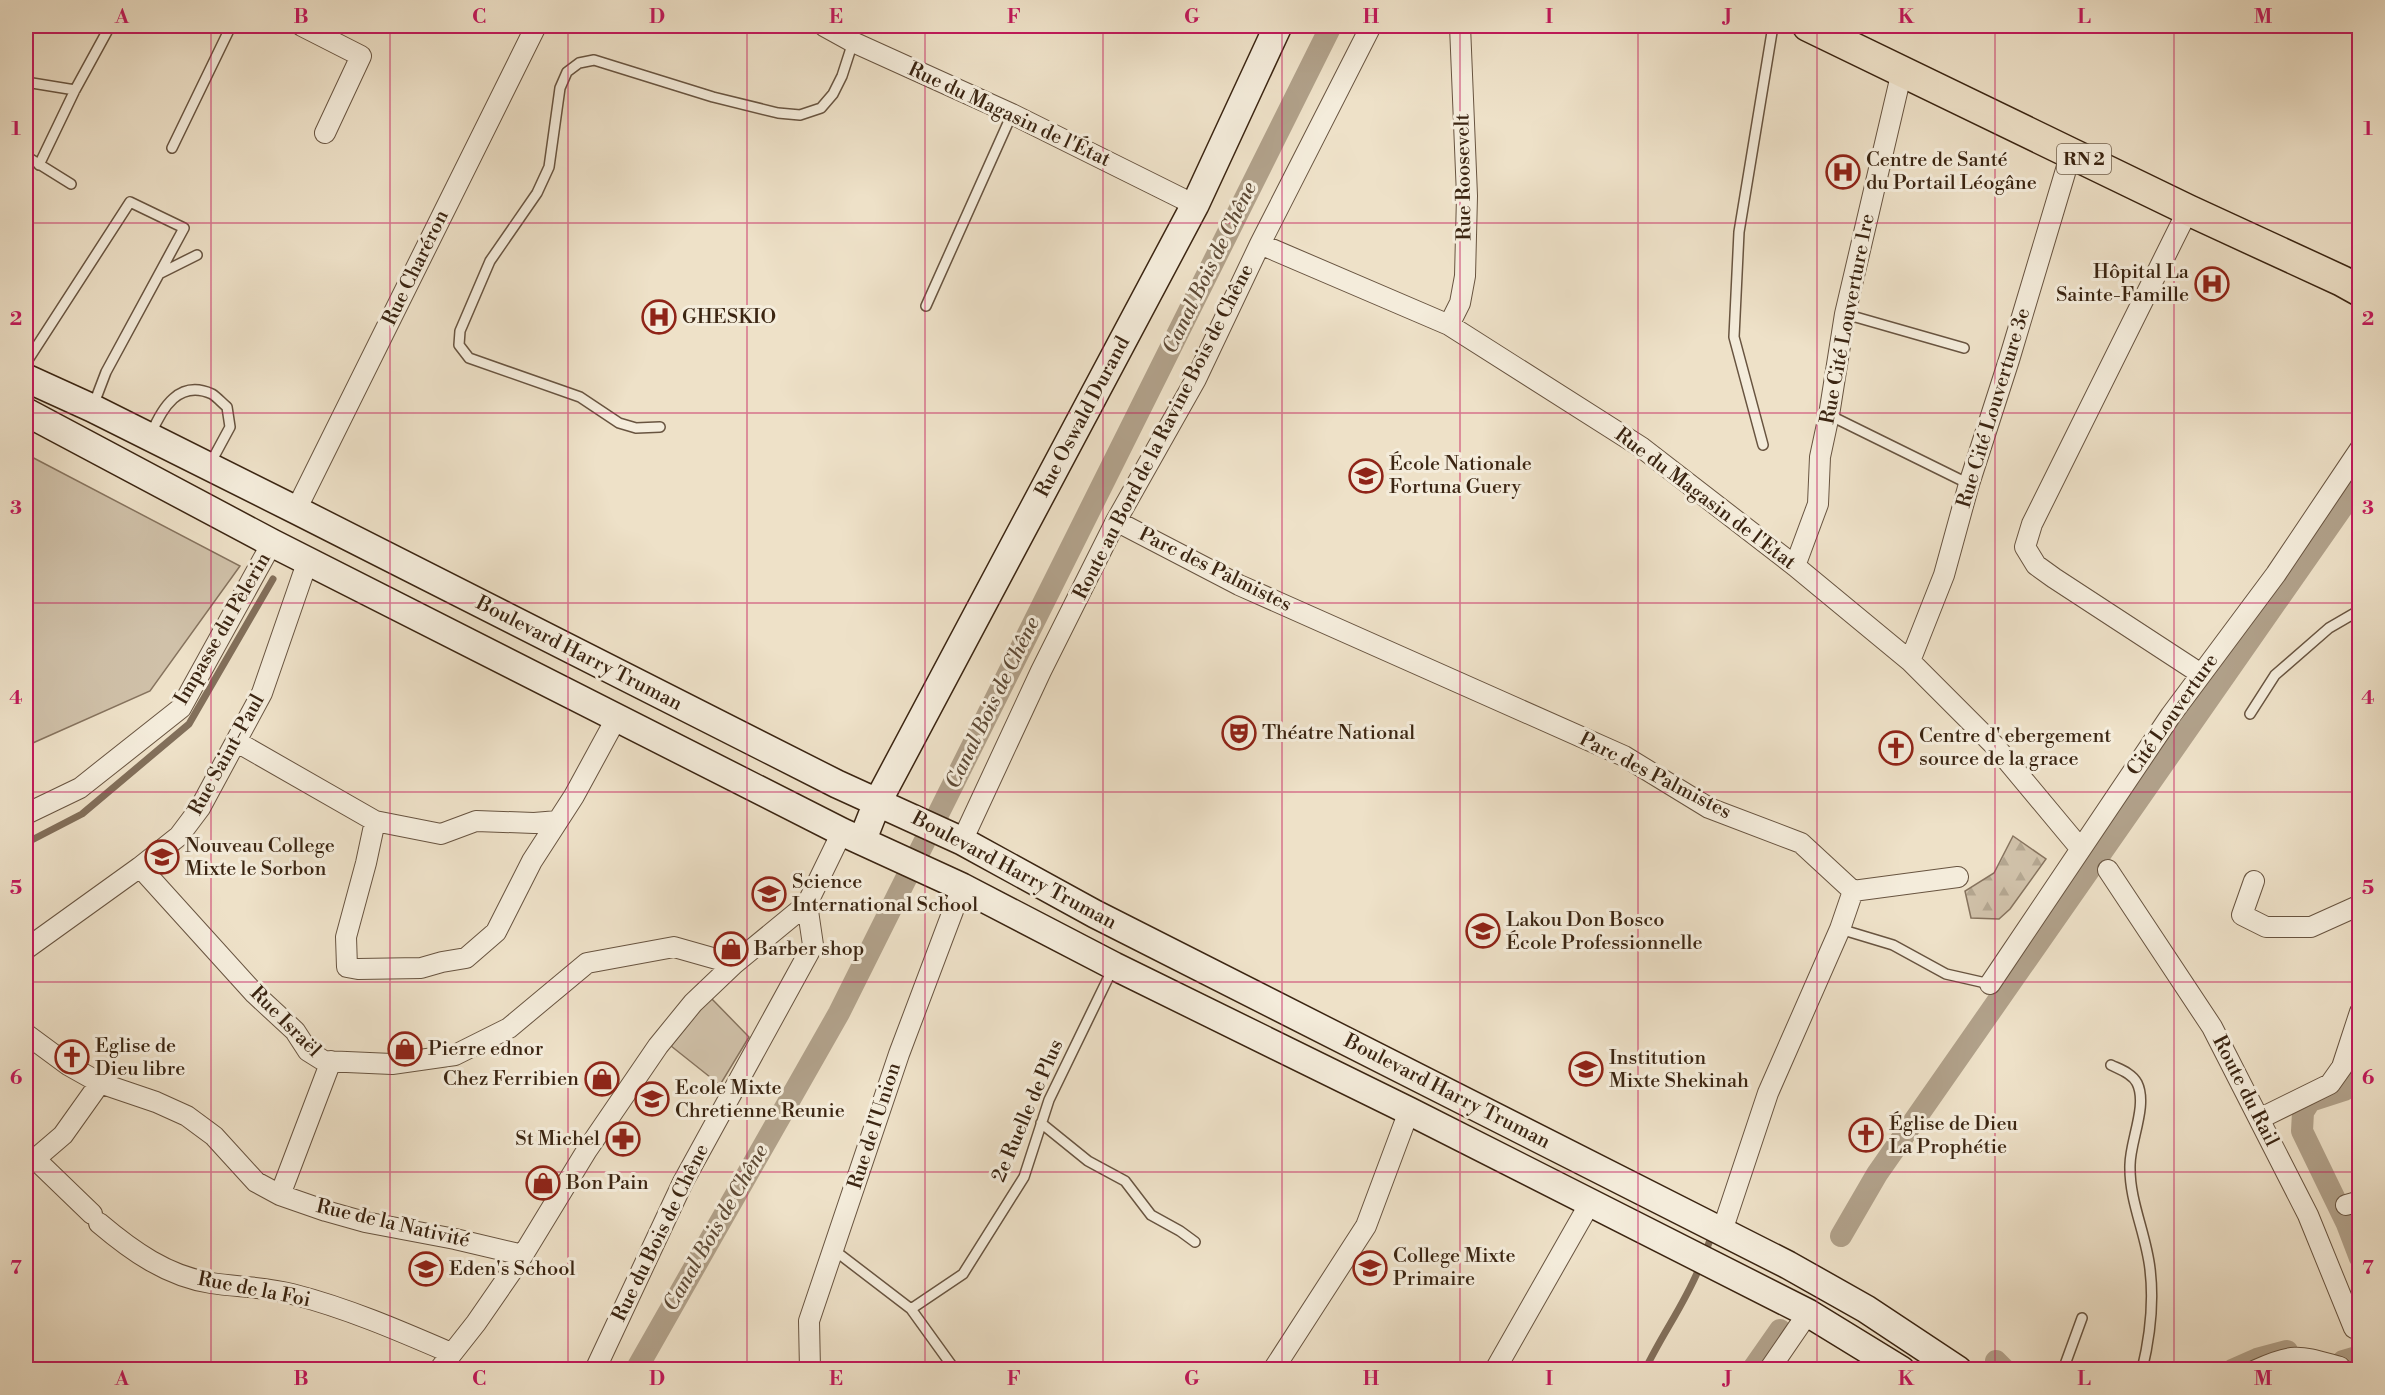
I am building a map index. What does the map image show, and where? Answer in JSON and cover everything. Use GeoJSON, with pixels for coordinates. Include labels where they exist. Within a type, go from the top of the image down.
{"type":"FeatureCollection","features":[{"type":"Feature","properties":{"kind":"main road","name":"Rue Oswald Durand"},"geometry":{"type":"LineString","coordinates":[[860,839],[882,805],[1196,205],[1278,26]]}},
{"type":"Feature","properties":{"kind":"main road","name":"RN 2"},"geometry":{"type":"LineString","coordinates":[[1808,26],[2188,210],[2342,280],[2360,291]]}},
{"type":"Feature","properties":{"kind":"main road","name":"Boulevard Harry Truman"},"geometry":{"type":"LineString","coordinates":[[26,378],[92,408],[149,439],[296,510],[882,805],[954,836],[1095,914],[1788,1265],[1866,1309],[1958,1370]]}},
{"type":"Feature","properties":{"kind":"main road","name":"Boulevard Harry Truman"},"geometry":{"type":"LineString","coordinates":[[26,412],[272,543],[1808,1313],[1901,1370]]}},
{"type":"Feature","properties":{"kind":"street"},"geometry":{"type":"LineString","coordinates":[[302,26],[361,56],[325,133]]}},
{"type":"Feature","properties":{"kind":"street","name":"Rue Charéron"},"geometry":{"type":"LineString","coordinates":[[296,510],[536,26]]}},
{"type":"Feature","properties":{"kind":"street","name":"Rue du Magasin de l'État"},"geometry":{"type":"LineString","coordinates":[[824,26],[853,42],[1011,114],[1196,205]]}},
{"type":"Feature","properties":{"kind":"street","name":"Route au Bord de la Ravine Bois de Chêne"},"geometry":{"type":"LineString","coordinates":[[954,836],[1041,671],[1116,521],[1196,379],[1260,244],[1371,26]]}},
{"type":"Feature","properties":{"kind":"street","name":"Rue Roosevelt"},"geometry":{"type":"LineString","coordinates":[[1449,325],[1460,303],[1465,276],[1467,196],[1460,26]]}},
{"type":"Feature","properties":{"kind":"street","name":"Rue Cité Louverture 1re"},"geometry":{"type":"LineString","coordinates":[[1795,566],[1818,504],[1820,457],[1845,315],[1902,71]]}},
{"type":"Feature","properties":{"kind":"street","name":"Rue Cité Louverture 3e"},"geometry":{"type":"LineString","coordinates":[[1910,661],[1944,575],[1969,484],[2071,153]]}},
{"type":"Feature","properties":{"kind":"street"},"geometry":{"type":"LineString","coordinates":[[2188,210],[2032,524],[2025,547],[2036,565],[2054,578],[2201,674]]}},
{"type":"Feature","properties":{"kind":"street","name":"Rue du Magasin de l'Etat"},"geometry":{"type":"LineString","coordinates":[[1260,244],[1449,325],[1641,447],[1795,566],[1910,661],[1995,746],[2080,848]]}},
{"type":"Feature","properties":{"kind":"street","name":"Cité Louverture"},"geometry":{"type":"LineString","coordinates":[[1990,984],[2080,848],[2201,674],[2276,574],[2360,449]]}},
{"type":"Feature","properties":{"kind":"street","name":"Parc des Palmistes"},"geometry":{"type":"LineString","coordinates":[[1116,521],[1239,585],[1624,756],[1709,808],[1801,843],[1853,891]]}},
{"type":"Feature","properties":{"kind":"street","name":"Impasse du Pèlerin"},"geometry":{"type":"LineString","coordinates":[[26,814],[80,788],[182,708],[272,543]]}},
{"type":"Feature","properties":{"kind":"street","name":"Rue Saint-Paul"},"geometry":{"type":"LineString","coordinates":[[26,949],[179,836],[200,808],[262,693],[308,560]]}},
{"type":"Feature","properties":{"kind":"street"},"geometry":{"type":"LineString","coordinates":[[375,821],[346,937],[347,967],[358,969],[421,968],[466,958],[496,932],[517,887],[558,822],[618,717]]}},
{"type":"Feature","properties":{"kind":"street"},"geometry":{"type":"LineString","coordinates":[[237,742],[375,821],[441,834],[476,821],[558,822]]}},
{"type":"Feature","properties":{"kind":"street"},"geometry":{"type":"LineString","coordinates":[[439,1370],[523,1255],[587,1150],[658,1046],[693,1003],[734,964],[807,904],[860,839]]}},
{"type":"Feature","properties":{"kind":"street","name":"Rue Israël"},"geometry":{"type":"LineString","coordinates":[[140,867],[255,994],[295,1030],[308,1051],[324,1061],[392,1064],[455,1055],[509,1028],[587,963],[674,947],[734,964]]}},
{"type":"Feature","properties":{"kind":"street","name":"Route du Rail"},"geometry":{"type":"LineString","coordinates":[[2108,870],[2212,1028],[2308,1215],[2354,1328]]}},
{"type":"Feature","properties":{"kind":"street"},"geometry":{"type":"LineString","coordinates":[[1722,1231],[1768,1093],[1840,929],[1853,891],[1958,877]]}},
{"type":"Feature","properties":{"kind":"street"},"geometry":{"type":"LineString","coordinates":[[2254,881],[2242,915],[2266,927],[2311,927],[2360,905]]}},
{"type":"Feature","properties":{"kind":"street","name":"Rue de l'Union"},"geometry":{"type":"LineString","coordinates":[[810,1370],[809,1321],[899,1054],[962,887]]}},
{"type":"Feature","properties":{"kind":"street","name":"Rue du Bois de Chêne"},"geometry":{"type":"LineString","coordinates":[[595,1370],[683,1182],[813,945],[807,904]]}},
{"type":"Feature","properties":{"kind":"street"},"geometry":{"type":"LineString","coordinates":[[2259,1119],[2330,1084],[2342,1066],[2360,1012]]}},
{"type":"Feature","properties":{"kind":"street","name":"Rue de la Nativité"},"geometry":{"type":"LineString","coordinates":[[26,1034],[68,1065],[100,1083],[156,1102],[187,1116],[214,1136],[256,1182],[280,1195],[365,1222],[523,1255]]}},
{"type":"Feature","properties":{"kind":"street"},"geometry":{"type":"LineString","coordinates":[[280,1195],[332,1061]]}},
{"type":"Feature","properties":{"kind":"street","name":"Rue de la Foi"},"geometry":{"type":"LineString","coordinates":[[100,1083],[63,1135],[35,1159],[131,1250],[167,1269],[208,1282],[291,1293],[378,1322],[452,1353]]}},
{"type":"Feature","properties":{"kind":"street"},"geometry":{"type":"LineString","coordinates":[[1274,1370],[1366,1226],[1409,1111]]}},
{"type":"Feature","properties":{"kind":"street"},"geometry":{"type":"LineString","coordinates":[[1496,1370],[1590,1203]]}},
{"type":"Feature","properties":{"kind":"street"},"geometry":{"type":"LineString","coordinates":[[1769,1370],[1808,1313]]}},
{"type":"Feature","properties":{"kind":"street"},"geometry":{"type":"LineString","coordinates":[[2256,1370],[2278,1359],[2298,1356],[2340,1367],[2342,1370]]}},
{"type":"Feature","properties":{"kind":"lane"},"geometry":{"type":"LineString","coordinates":[[39,165],[75,90],[110,26]]}},
{"type":"Feature","properties":{"kind":"lane"},"geometry":{"type":"LineString","coordinates":[[172,148],[231,26]]}},
{"type":"Feature","properties":{"kind":"lane"},"geometry":{"type":"LineString","coordinates":[[1764,445],[1734,337],[1739,232],[1773,26]]}},
{"type":"Feature","properties":{"kind":"lane"},"geometry":{"type":"LineString","coordinates":[[660,427],[636,428],[619,423],[580,397],[469,358],[459,345],[460,332],[490,261],[537,193],[549,168],[560,88],[567,72],[579,63],[594,60],[713,97],[778,113],[800,115],[821,108],[833,94],[842,76],[853,42]]}},
{"type":"Feature","properties":{"kind":"lane"},"geometry":{"type":"LineString","coordinates":[[26,82],[75,90]]}},
{"type":"Feature","properties":{"kind":"lane"},"geometry":{"type":"LineString","coordinates":[[926,306],[1011,114]]}},
{"type":"Feature","properties":{"kind":"lane"},"geometry":{"type":"LineString","coordinates":[[26,156],[71,184]]}},
{"type":"Feature","properties":{"kind":"lane"},"geometry":{"type":"LineString","coordinates":[[26,363],[130,202],[184,228],[106,372],[92,408]]}},
{"type":"Feature","properties":{"kind":"lane"},"geometry":{"type":"LineString","coordinates":[[159,274],[196,255]]}},
{"type":"Feature","properties":{"kind":"lane"},"geometry":{"type":"LineString","coordinates":[[1845,315],[1964,348]]}},
{"type":"Feature","properties":{"kind":"lane"},"geometry":{"type":"LineString","coordinates":[[149,439],[159,415],[170,399],[190,390],[212,394],[227,407],[230,427],[208,467]]}},
{"type":"Feature","properties":{"kind":"lane"},"geometry":{"type":"LineString","coordinates":[[1829,415],[1969,484]]}},
{"type":"Feature","properties":{"kind":"lane"},"geometry":{"type":"LineString","coordinates":[[2250,714],[2275,675],[2329,628],[2360,610]]}},
{"type":"Feature","properties":{"kind":"lane"},"geometry":{"type":"LineString","coordinates":[[1840,929],[1893,945],[1946,974],[1990,984]]}},
{"type":"Feature","properties":{"kind":"lane","name":"2e Ruelle de Plus"},"geometry":{"type":"LineString","coordinates":[[911,1309],[963,1274],[1024,1177],[1049,1100],[1114,966]]}},
{"type":"Feature","properties":{"kind":"lane"},"geometry":{"type":"LineString","coordinates":[[2110,1065],[2129,1074],[2137,1082],[2139,1093],[2138,1120],[2129,1162],[2133,1201],[2150,1268],[2151,1314],[2142,1370]]}},
{"type":"Feature","properties":{"kind":"lane"},"geometry":{"type":"LineString","coordinates":[[1041,1123],[1089,1161],[1125,1181],[1151,1215],[1195,1242]]}},
{"type":"Feature","properties":{"kind":"lane"},"geometry":{"type":"LineString","coordinates":[[834,1250],[911,1309],[955,1370]]}},
{"type":"Feature","properties":{"kind":"lane"},"geometry":{"type":"LineString","coordinates":[[2063,1370],[2082,1317]]}},
{"type":"Feature","properties":{"kind":"green space"},"geometry":{"type":"Polygon","coordinates":[[[26,454],[240,566],[150,691],[26,746],[26,454]]]}},
{"type":"Feature","properties":{"kind":"green space"},"geometry":{"type":"Polygon","coordinates":[[[2013,836],[2046,859],[2010,909],[1999,919],[1971,918],[1965,891],[1994,873],[2013,836]]]}},
{"type":"Feature","properties":{"kind":"green space"},"geometry":{"type":"Polygon","coordinates":[[[710,997],[749,1037],[720,1085],[671,1046],[710,997]]]}},
{"type":"Feature","properties":{"kind":"waterway","name":"Canal Bois de Chêne"},"geometry":{"type":"LineString","coordinates":[[636,1370],[839,1013],[1331,26]]}},
{"type":"Feature","properties":{"kind":"waterway"},"geometry":{"type":"LineString","coordinates":[[1841,1236],[1877,1174],[2360,482]]}},
{"type":"Feature","properties":{"kind":"waterway"},"geometry":{"type":"LineString","coordinates":[[26,843],[82,814],[189,724],[273,579]]}},
{"type":"Feature","properties":{"kind":"waterway"},"geometry":{"type":"LineString","coordinates":[[2360,1072],[2355,1084],[2310,1101],[2303,1112],[2302,1131],[2347,1224],[2360,1258]]}},
{"type":"Feature","properties":{"kind":"waterway"},"geometry":{"type":"LineString","coordinates":[[1704,1256],[1713,1232]]}},
{"type":"Feature","properties":{"kind":"waterway"},"geometry":{"type":"LineString","coordinates":[[1645,1370],[1700,1266]]}},
{"type":"Feature","properties":{"kind":"waterway"},"geometry":{"type":"LineString","coordinates":[[1752,1370],[1780,1330]]}},
{"type":"Feature","properties":{"kind":"waterway"},"geometry":{"type":"LineString","coordinates":[[2232,1370],[2257,1359],[2287,1351]]}},
{"type":"Feature","properties":{"kind":"waterway"},"geometry":{"type":"LineString","coordinates":[[2343,1361],[2360,1356]]}},
{"type":"Feature","properties":{"kind":"waterway"},"geometry":{"type":"LineString","coordinates":[[1996,1361],[2005,1370]]}},
{"type":"Feature","properties":{"kind":"place","name":"Centre de Santé du Portail Léogâne"},"geometry":{"type":"Point","coordinates":[1843,172]}},
{"type":"Feature","properties":{"kind":"place","name":"Hôpital La Sainte-Famille"},"geometry":{"type":"Point","coordinates":[2212,284]}},
{"type":"Feature","properties":{"kind":"place","name":"GHESKIO"},"geometry":{"type":"Point","coordinates":[659,317]}},
{"type":"Feature","properties":{"kind":"place","name":"École Nationale Fortuna Guery"},"geometry":{"type":"Point","coordinates":[1366,476]}},
{"type":"Feature","properties":{"kind":"place","name":"Théatre National"},"geometry":{"type":"Point","coordinates":[1239,733]}},
{"type":"Feature","properties":{"kind":"place","name":"Centre d' ebergement source de la grace"},"geometry":{"type":"Point","coordinates":[1896,748]}},
{"type":"Feature","properties":{"kind":"place","name":"Nouveau College Mixte le Sorbon"},"geometry":{"type":"Point","coordinates":[162,857]}},
{"type":"Feature","properties":{"kind":"place","name":"Science International School"},"geometry":{"type":"Point","coordinates":[769,894]}},
{"type":"Feature","properties":{"kind":"place","name":"Lakou Don Bosco École Professionnelle"},"geometry":{"type":"Point","coordinates":[1483,931]}},
{"type":"Feature","properties":{"kind":"place","name":"Barber shop"},"geometry":{"type":"Point","coordinates":[731,949]}},
{"type":"Feature","properties":{"kind":"place","name":"Pierre ednor"},"geometry":{"type":"Point","coordinates":[405,1049]}},
{"type":"Feature","properties":{"kind":"place","name":"Eglise de Dieu libre"},"geometry":{"type":"Point","coordinates":[72,1057]}},
{"type":"Feature","properties":{"kind":"place","name":"Institution Mixte Shekinah"},"geometry":{"type":"Point","coordinates":[1586,1069]}},
{"type":"Feature","properties":{"kind":"place","name":"Chez Ferribien"},"geometry":{"type":"Point","coordinates":[602,1079]}},
{"type":"Feature","properties":{"kind":"place","name":"Ecole Mixte Chretienne Reunie"},"geometry":{"type":"Point","coordinates":[652,1099]}},
{"type":"Feature","properties":{"kind":"place","name":"Église de Dieu La Prophétie"},"geometry":{"type":"Point","coordinates":[1866,1135]}},
{"type":"Feature","properties":{"kind":"place","name":"St Michel"},"geometry":{"type":"Point","coordinates":[623,1139]}},
{"type":"Feature","properties":{"kind":"place","name":"Bon Pain"},"geometry":{"type":"Point","coordinates":[543,1183]}},
{"type":"Feature","properties":{"kind":"place","name":"College Mixte Primaire"},"geometry":{"type":"Point","coordinates":[1370,1268]}},
{"type":"Feature","properties":{"kind":"place","name":"Eden's School"},"geometry":{"type":"Point","coordinates":[426,1269]}}]}
